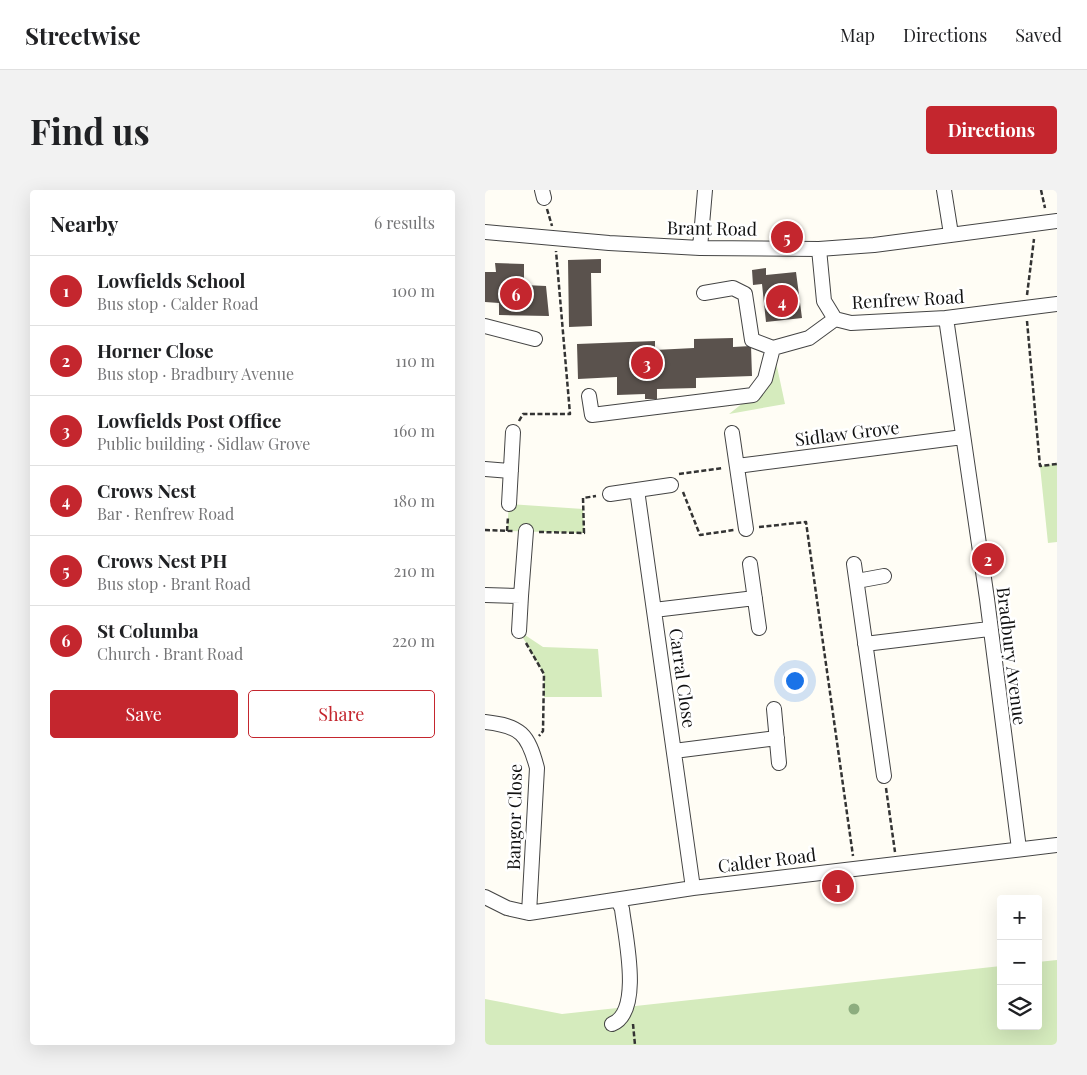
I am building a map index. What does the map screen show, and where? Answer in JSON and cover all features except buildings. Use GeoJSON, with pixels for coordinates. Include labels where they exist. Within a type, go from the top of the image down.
{"type":"FeatureCollection","features":[{"type":"Feature","properties":{"kind":"street"},"geometry":{"type":"LineString","coordinates":[[700,248],[705,190]]}},
{"type":"Feature","properties":{"kind":"street"},"geometry":{"type":"LineString","coordinates":[[944,190],[951,234]]}},
{"type":"Feature","properties":{"kind":"street","name":"Brant Road"},"geometry":{"type":"LineString","coordinates":[[485,232],[700,248],[819,248],[873,245],[1057,221]]}},
{"type":"Feature","properties":{"kind":"street","name":"Renfrew Road"},"geometry":{"type":"LineString","coordinates":[[819,248],[824,301],[835,319],[851,323],[946,318],[1057,304]]}},
{"type":"Feature","properties":{"kind":"street"},"geometry":{"type":"LineString","coordinates":[[704,293],[733,288],[745,294],[752,340],[773,348],[809,338],[835,319]]}},
{"type":"Feature","properties":{"kind":"street","name":"Bradbury Avenue"},"geometry":{"type":"LineString","coordinates":[[946,318],[987,599],[989,629],[1019,849]]}},
{"type":"Feature","properties":{"kind":"street"},"geometry":{"type":"LineString","coordinates":[[485,326],[535,339]]}},
{"type":"Feature","properties":{"kind":"street"},"geometry":{"type":"LineString","coordinates":[[589,396],[591,414],[753,395],[765,379],[773,348]]}},
{"type":"Feature","properties":{"kind":"street"},"geometry":{"type":"LineString","coordinates":[[509,504],[513,432]]}},
{"type":"Feature","properties":{"kind":"street"},"geometry":{"type":"LineString","coordinates":[[732,433],[746,529]]}},
{"type":"Feature","properties":{"kind":"street","name":"Sidlaw Grove"},"geometry":{"type":"LineString","coordinates":[[737,466],[963,437]]}},
{"type":"Feature","properties":{"kind":"street"},"geometry":{"type":"LineString","coordinates":[[485,469],[511,471]]}},
{"type":"Feature","properties":{"kind":"street"},"geometry":{"type":"LineString","coordinates":[[610,494],[678,487]]}},
{"type":"Feature","properties":{"kind":"street","name":"Carral Close"},"geometry":{"type":"LineString","coordinates":[[637,490],[693,888]]}},
{"type":"Feature","properties":{"kind":"street"},"geometry":{"type":"LineString","coordinates":[[519,631],[526,531]]}},
{"type":"Feature","properties":{"kind":"street"},"geometry":{"type":"LineString","coordinates":[[751,564],[759,628]]}},
{"type":"Feature","properties":{"kind":"street"},"geometry":{"type":"LineString","coordinates":[[854,564],[884,776]]}},
{"type":"Feature","properties":{"kind":"street"},"geometry":{"type":"LineString","coordinates":[[857,581],[884,576]]}},
{"type":"Feature","properties":{"kind":"street"},"geometry":{"type":"LineString","coordinates":[[485,595],[521,596]]}},
{"type":"Feature","properties":{"kind":"street","name":"Carral Close"},"geometry":{"type":"LineString","coordinates":[[654,610],[755,598]]}},
{"type":"Feature","properties":{"kind":"street"},"geometry":{"type":"LineString","coordinates":[[865,644],[989,629]]}},
{"type":"Feature","properties":{"kind":"street"},"geometry":{"type":"LineString","coordinates":[[774,709],[779,763]]}},
{"type":"Feature","properties":{"kind":"street","name":"Bangor Close"},"geometry":{"type":"LineString","coordinates":[[485,722],[503,724],[520,732],[531,745],[537,768],[529,913]]}},
{"type":"Feature","properties":{"kind":"street","name":"Carral Close"},"geometry":{"type":"LineString","coordinates":[[674,751],[777,738]]}},
{"type":"Feature","properties":{"kind":"street","name":"Calder Road"},"geometry":{"type":"LineString","coordinates":[[485,897],[507,908],[529,913],[693,888],[1057,845]]}},
{"type":"Feature","properties":{"kind":"street"},"geometry":{"type":"LineString","coordinates":[[612,1024],[617,1022],[627,1010],[631,994],[622,909],[619,900]]}},
{"type":"Feature","properties":{"kind":"path"},"geometry":{"type":"LineString","coordinates":[[1041,190],[1045,211],[1034,239],[1025,308],[1041,466],[1057,464]]}},
{"type":"Feature","properties":{"kind":"path"},"geometry":{"type":"LineString","coordinates":[[513,432],[523,414],[570,414],[555,238],[543,194]]}},
{"type":"Feature","properties":{"kind":"path"},"geometry":{"type":"LineString","coordinates":[[737,466],[676,474],[678,487],[700,534],[805,522],[854,869]]}},
{"type":"Feature","properties":{"kind":"path"},"geometry":{"type":"LineString","coordinates":[[485,530],[584,533],[583,498],[610,494]]}},
{"type":"Feature","properties":{"kind":"path"},"geometry":{"type":"LineString","coordinates":[[519,631],[544,674],[543,731],[531,745]]}},
{"type":"Feature","properties":{"kind":"path"},"geometry":{"type":"LineString","coordinates":[[884,776],[896,864]]}},
{"type":"Feature","properties":{"kind":"green space"},"geometry":{"type":"Polygon","coordinates":[[[773,348],[785,404],[729,414],[753,395],[773,348]]]}},
{"type":"Feature","properties":{"kind":"green space"},"geometry":{"type":"Polygon","coordinates":[[[1057,464],[1057,542],[1048,543],[1040,466],[1057,464]]]}},
{"type":"Feature","properties":{"kind":"green space"},"geometry":{"type":"Polygon","coordinates":[[[509,504],[583,509],[584,533],[507,531],[509,504]]]}},
{"type":"Feature","properties":{"kind":"green space"},"geometry":{"type":"Polygon","coordinates":[[[519,631],[543,647],[598,649],[602,697],[544,697],[544,674],[519,631]]]}},
{"type":"Feature","properties":{"kind":"green space"},"geometry":{"type":"Polygon","coordinates":[[[1057,960],[1057,1045],[485,1045],[485,999],[562,1014],[997,966],[997,1030],[1042,1030],[1042,962],[1057,960]]]}},
{"type":"Feature","properties":{"kind":"place","name":"Crows Nest PH"},"geometry":{"type":"Point","coordinates":[787,237]}},
{"type":"Feature","properties":{"kind":"place","name":"St Columba"},"geometry":{"type":"Point","coordinates":[516,294]}},
{"type":"Feature","properties":{"kind":"place","name":"Crows Nest"},"geometry":{"type":"Point","coordinates":[782,301]}},
{"type":"Feature","properties":{"kind":"place","name":"Lowfields Post Office"},"geometry":{"type":"Point","coordinates":[647,363]}},
{"type":"Feature","properties":{"kind":"place","name":"Horner Close"},"geometry":{"type":"Point","coordinates":[988,559]}},
{"type":"Feature","properties":{"kind":"place","name":"Lowfields School"},"geometry":{"type":"Point","coordinates":[838,886]}}]}
